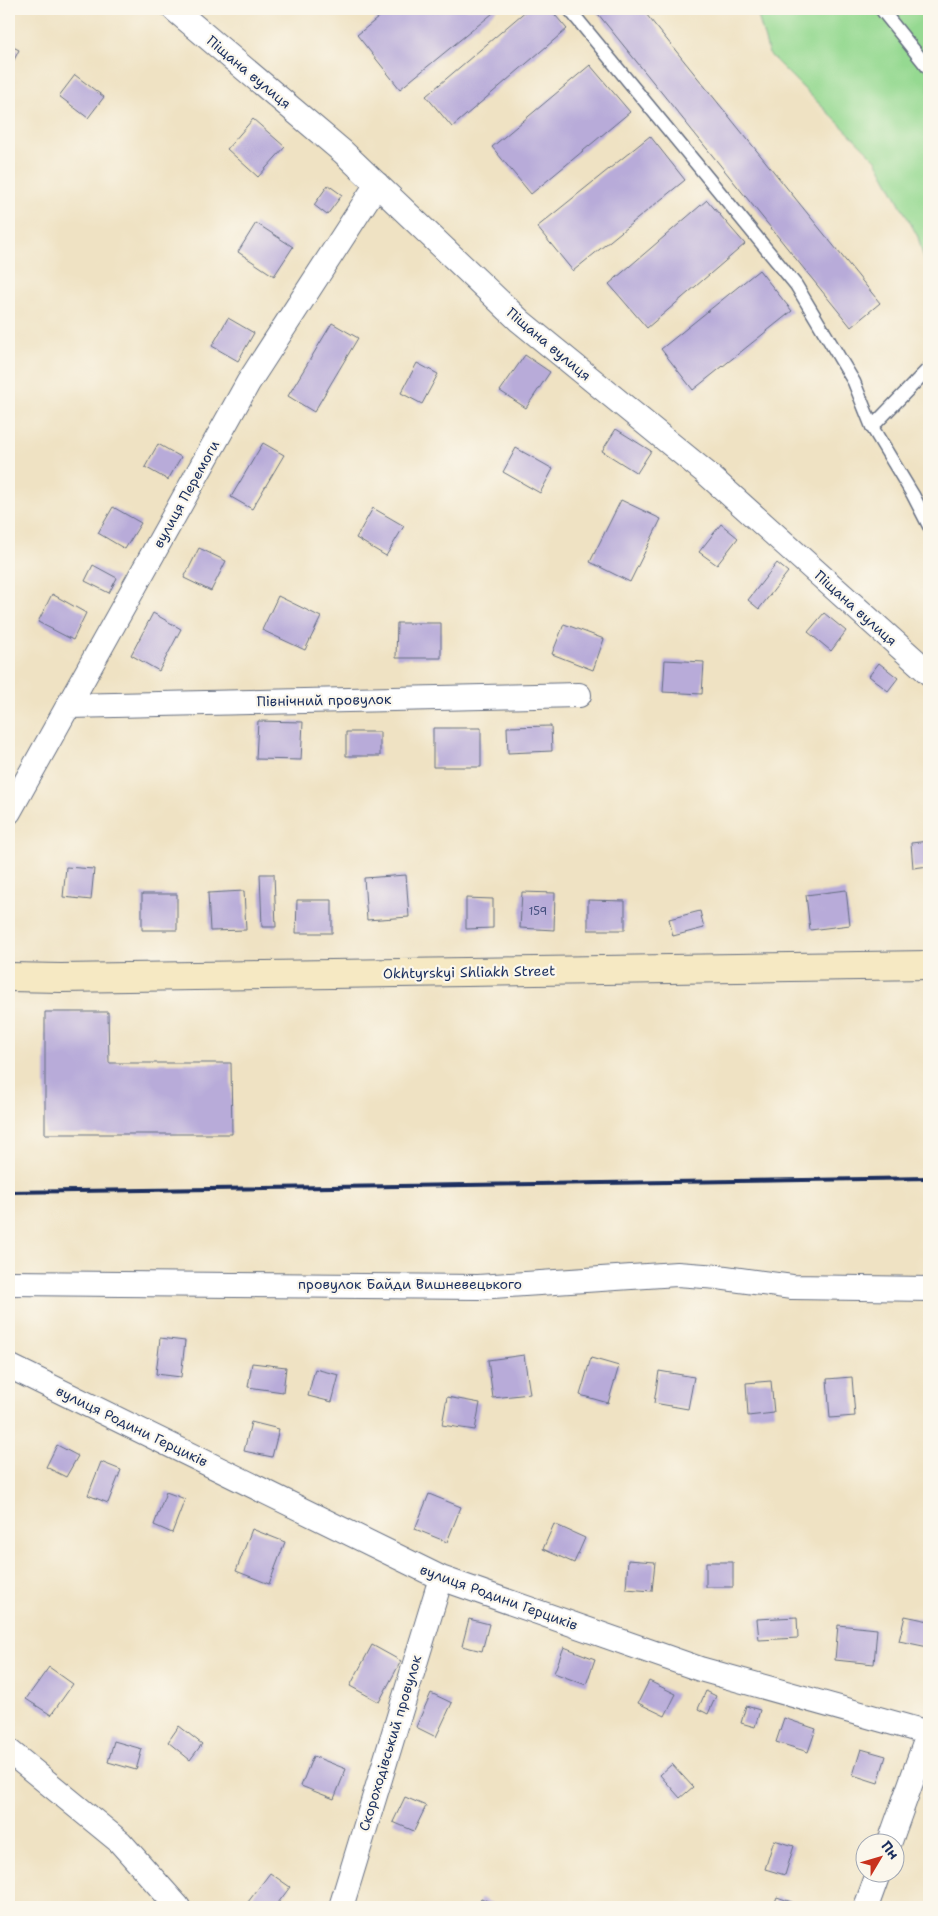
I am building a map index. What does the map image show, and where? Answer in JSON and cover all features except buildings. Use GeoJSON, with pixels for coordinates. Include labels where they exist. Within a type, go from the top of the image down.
{"type":"FeatureCollection","features":[{"type":"Feature","properties":{"kind":"main road","name":"Okhtyrskyi Shliakh Street"},"geometry":{"type":"LineString","coordinates":[[9,976],[81,978],[929,965]]}},
{"type":"Feature","properties":{"kind":"street","name":"Піщана вулиця"},"geometry":{"type":"LineString","coordinates":[[174,9],[343,152],[520,321],[705,472],[929,673]]}},
{"type":"Feature","properties":{"kind":"street","name":"вулиця Перемоги"},"geometry":{"type":"LineString","coordinates":[[9,812],[248,383],[377,184]]}},
{"type":"Feature","properties":{"kind":"street","name":"Північний провулок"},"geometry":{"type":"LineString","coordinates":[[68,706],[579,695]]}},
{"type":"Feature","properties":{"kind":"street","name":"провулок Байди Вишневецького"},"geometry":{"type":"LineString","coordinates":[[9,1283],[478,1287],[677,1274],[718,1277],[792,1287],[929,1289]]}},
{"type":"Feature","properties":{"kind":"street","name":"вулиця Родини Герциків"},"geometry":{"type":"LineString","coordinates":[[9,1366],[441,1578],[700,1669],[929,1732]]}},
{"type":"Feature","properties":{"kind":"street","name":"Скороходівський провулок"},"geometry":{"type":"LineString","coordinates":[[340,1907],[441,1578]]}},
{"type":"Feature","properties":{"kind":"street"},"geometry":{"type":"LineString","coordinates":[[893,1834],[929,1732]]}},
{"type":"Feature","properties":{"kind":"street"},"geometry":{"type":"LineString","coordinates":[[9,1752],[120,1842],[178,1907]]}},
{"type":"Feature","properties":{"kind":"street"},"geometry":{"type":"LineString","coordinates":[[866,1907],[874,1884]]}},
{"type":"Feature","properties":{"kind":"lane"},"geometry":{"type":"LineString","coordinates":[[568,9],[796,284],[854,382],[872,427],[913,495],[929,526]]}},
{"type":"Feature","properties":{"kind":"lane"},"geometry":{"type":"LineString","coordinates":[[881,9],[929,69]]}},
{"type":"Feature","properties":{"kind":"lane"},"geometry":{"type":"LineString","coordinates":[[872,427],[929,368]]}},
{"type":"Feature","properties":{"kind":"green space"},"geometry":{"type":"Polygon","coordinates":[[[756,9],[929,9],[929,278],[918,237],[876,160],[769,54],[756,9]]]}},
{"type":"Feature","properties":{"kind":"railway"},"geometry":{"type":"LineString","coordinates":[[9,1192],[929,1178]]}}]}
